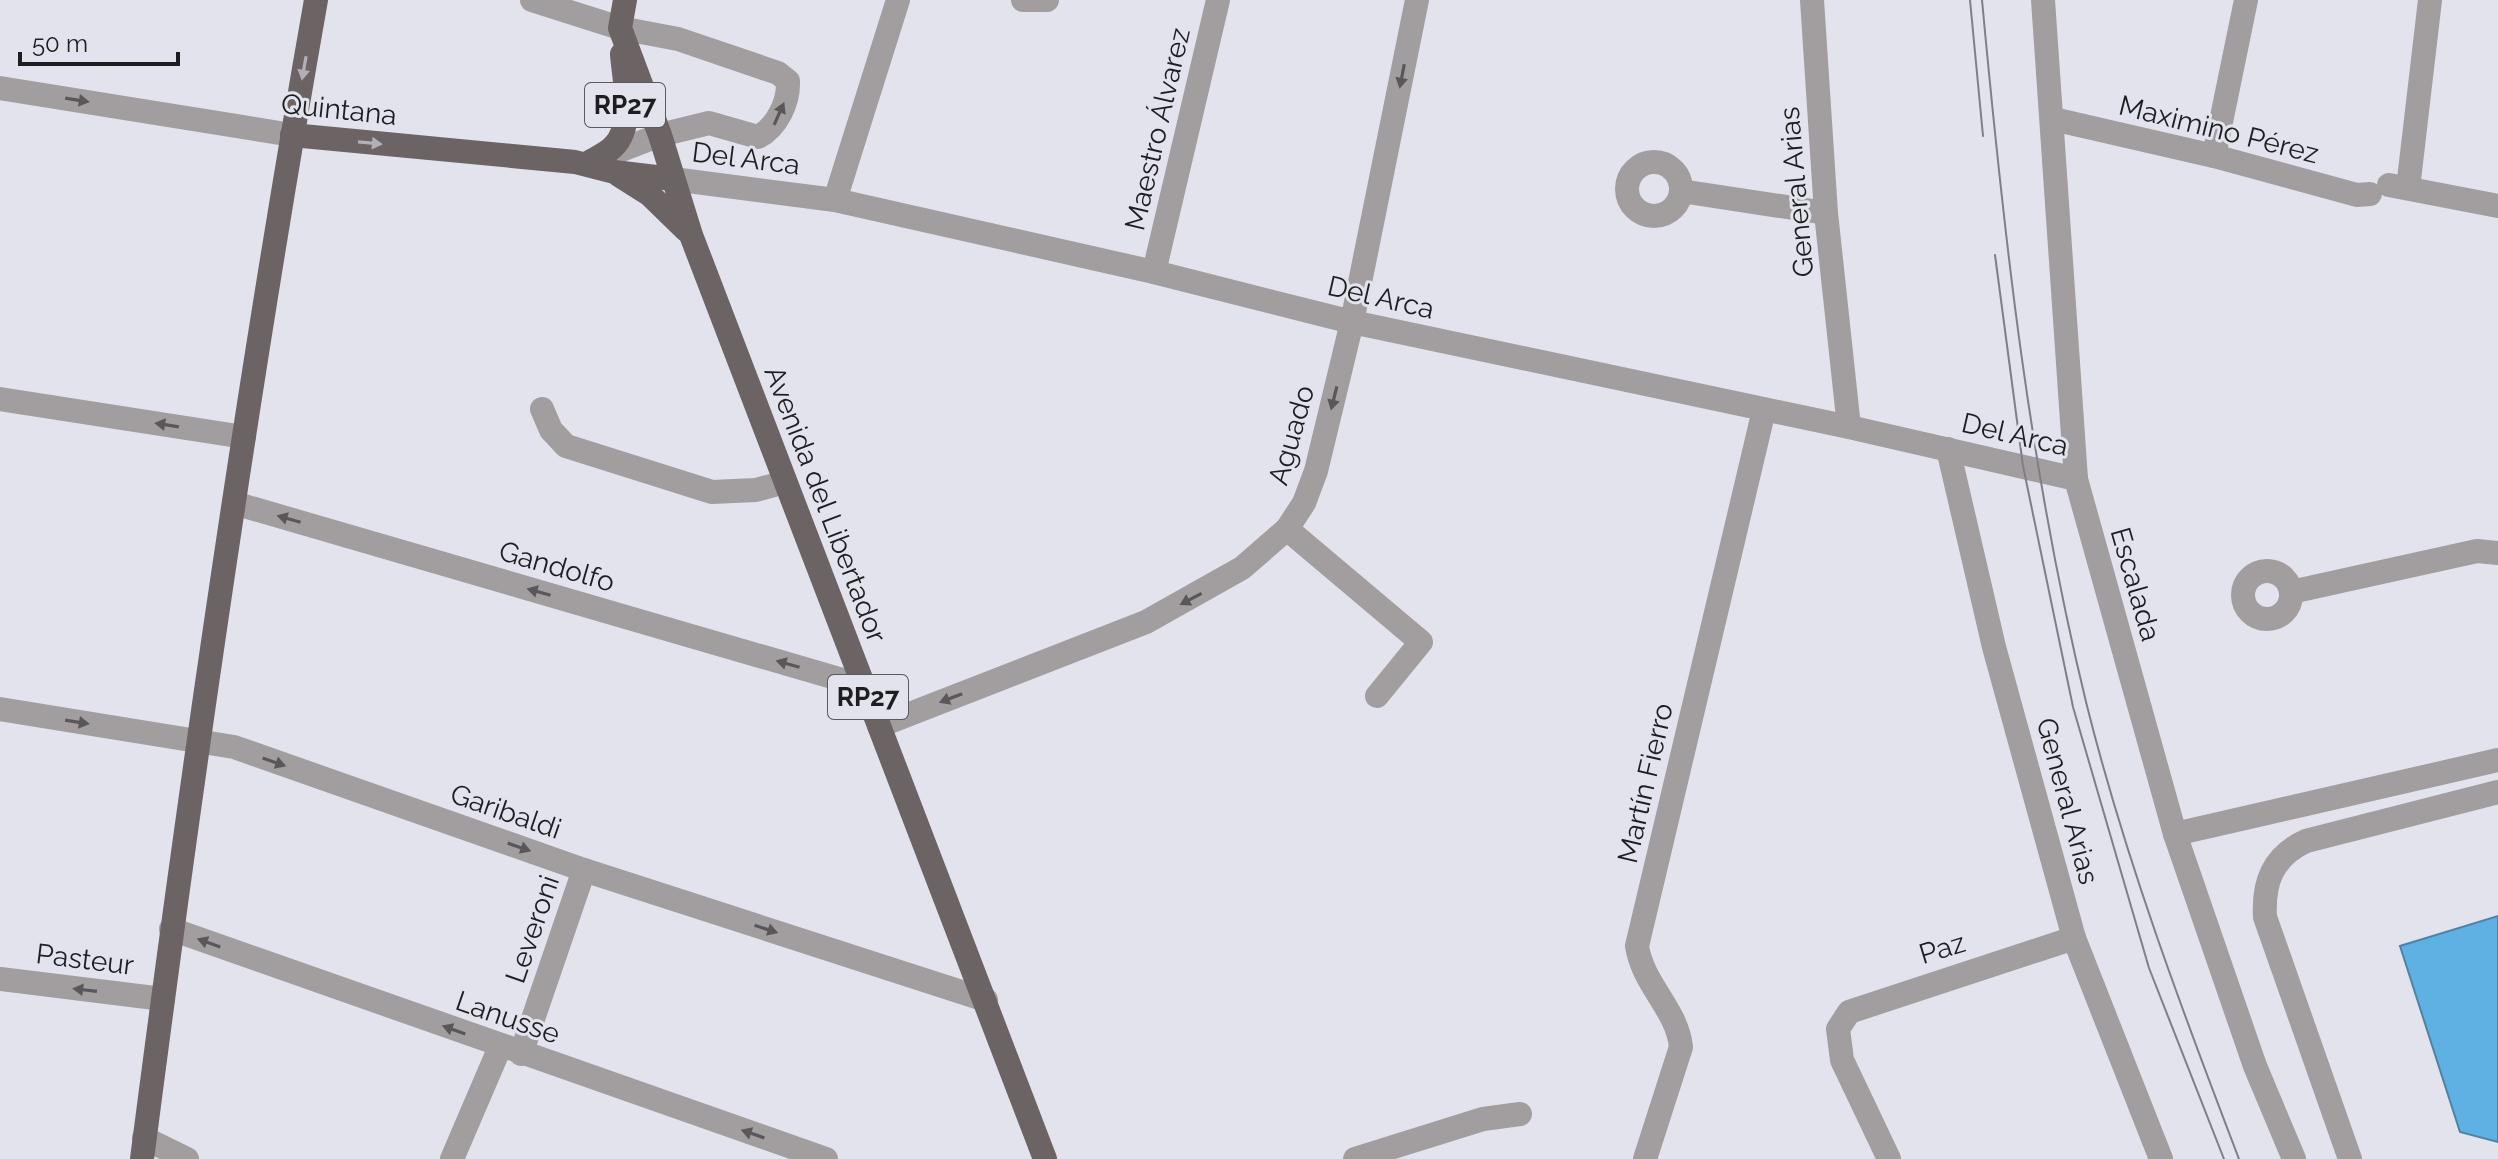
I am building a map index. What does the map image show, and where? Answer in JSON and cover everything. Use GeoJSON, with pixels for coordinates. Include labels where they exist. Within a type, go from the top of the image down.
{"type":"FeatureCollection","features":[{"type":"Feature","properties":{"kind":"main road"},"geometry":{"type":"LineString","coordinates":[[143,1149],[171,929],[234,503],[316,0]]}},
{"type":"Feature","properties":{"kind":"main road","name":"RP27"},"geometry":{"type":"LineString","coordinates":[[586,164],[614,147],[624,126],[620,28],[625,0]]}},
{"type":"Feature","properties":{"kind":"main road","name":"Avenida del Libertador"},"geometry":{"type":"LineString","coordinates":[[620,28],[660,135],[691,235],[1045,1159]]}},
{"type":"Feature","properties":{"kind":"main road","name":"Quintana"},"geometry":{"type":"LineString","coordinates":[[292,135],[586,164],[614,172],[673,179]]}},
{"type":"Feature","properties":{"kind":"main road","name":"RP27"},"geometry":{"type":"LineString","coordinates":[[614,172],[657,201],[691,235]]}},
{"type":"Feature","properties":{"kind":"street"},"geometry":{"type":"LineString","coordinates":[[532,0],[620,28],[678,39],[778,73],[788,81],[788,93],[772,130],[758,137],[709,123],[660,135],[586,164]]}},
{"type":"Feature","properties":{"kind":"street"},"geometry":{"type":"LineString","coordinates":[[835,200],[898,0]]}},
{"type":"Feature","properties":{"kind":"street"},"geometry":{"type":"LineString","coordinates":[[1023,0],[1047,0]]}},
{"type":"Feature","properties":{"kind":"street","name":"Maestro Álvarez"},"geometry":{"type":"LineString","coordinates":[[1154,272],[1218,0]]}},
{"type":"Feature","properties":{"kind":"street","name":"Aguado"},"geometry":{"type":"LineString","coordinates":[[879,726],[1146,622],[1242,568],[1287,529],[1304,503],[1316,471],[1352,322],[1417,0]]}},
{"type":"Feature","properties":{"kind":"street","name":"General Arias"},"geometry":{"type":"LineString","coordinates":[[1812,0],[1826,213],[1849,427]]}},
{"type":"Feature","properties":{"kind":"street","name":"Escalada"},"geometry":{"type":"LineString","coordinates":[[2043,0],[2076,479],[2175,834],[2255,1066],[2294,1159]]}},
{"type":"Feature","properties":{"kind":"street"},"geometry":{"type":"LineString","coordinates":[[2214,156],[2246,0]]}},
{"type":"Feature","properties":{"kind":"street"},"geometry":{"type":"LineString","coordinates":[[2389,189],[2430,0]]}},
{"type":"Feature","properties":{"kind":"street","name":"Quintana"},"geometry":{"type":"LineString","coordinates":[[0,88],[292,135]]}},
{"type":"Feature","properties":{"kind":"street","name":"Maximino Pérez"},"geometry":{"type":"LineString","coordinates":[[2053,119],[2214,156],[2357,195],[2389,189],[2498,206]]}},
{"type":"Feature","properties":{"kind":"street","name":"Del Arca"},"geometry":{"type":"LineString","coordinates":[[673,179],[835,200],[1154,272],[1352,322],[1849,427],[2076,479]]}},
{"type":"Feature","properties":{"kind":"street"},"geometry":{"type":"LineString","coordinates":[[1681,191],[1826,213]]}},
{"type":"Feature","properties":{"kind":"street"},"geometry":{"type":"LineString","coordinates":[[0,399],[244,437]]}},
{"type":"Feature","properties":{"kind":"street"},"geometry":{"type":"LineString","coordinates":[[542,409],[551,430],[566,446],[712,492],[756,490],[785,482]]}},
{"type":"Feature","properties":{"kind":"street","name":"Martín Fierro"},"geometry":{"type":"LineString","coordinates":[[1651,1157],[1681,1047],[1680,1031],[1640,966],[1637,946],[1764,410]]}},
{"type":"Feature","properties":{"kind":"street","name":"General Arias"},"geometry":{"type":"LineString","coordinates":[[1948,449],[1994,647],[2074,938],[2161,1159]]}},
{"type":"Feature","properties":{"kind":"street","name":"Gandolfo"},"geometry":{"type":"LineString","coordinates":[[234,503],[863,686]]}},
{"type":"Feature","properties":{"kind":"street"},"geometry":{"type":"LineString","coordinates":[[1287,529],[1421,642],[1377,696]]}},
{"type":"Feature","properties":{"kind":"street"},"geometry":{"type":"LineString","coordinates":[[2291,592],[2477,551],[2498,553]]}},
{"type":"Feature","properties":{"kind":"street","name":"Garibaldi"},"geometry":{"type":"LineString","coordinates":[[0,709],[234,747],[584,870],[986,1000]]}},
{"type":"Feature","properties":{"kind":"street"},"geometry":{"type":"LineString","coordinates":[[2175,834],[2498,760]]}},
{"type":"Feature","properties":{"kind":"street"},"geometry":{"type":"LineString","coordinates":[[2350,1159],[2274,949],[2263,897],[2270,875],[2287,850],[2306,841],[2498,792]]}},
{"type":"Feature","properties":{"kind":"street","name":"Leveroni"},"geometry":{"type":"LineString","coordinates":[[452,1159],[510,1050],[584,870]]}},
{"type":"Feature","properties":{"kind":"street","name":"Lanusse"},"geometry":{"type":"LineString","coordinates":[[171,929],[826,1159]]}},
{"type":"Feature","properties":{"kind":"street","name":"Paz"},"geometry":{"type":"LineString","coordinates":[[1889,1159],[1842,1060],[1838,1029],[1849,1012],[1859,1005],[2074,938]]}},
{"type":"Feature","properties":{"kind":"street","name":"Pasteur"},"geometry":{"type":"LineString","coordinates":[[0,979],[163,999]]}},
{"type":"Feature","properties":{"kind":"street"},"geometry":{"type":"LineString","coordinates":[[1355,1159],[1483,1119],[1520,1114]]}},
{"type":"Feature","properties":{"kind":"street"},"geometry":{"type":"LineString","coordinates":[[143,1149],[187,1159]]}},
{"type":"Feature","properties":{"kind":"water"},"geometry":{"type":"Polygon","coordinates":[[[2498,916],[2498,1142],[2460,1132],[2400,946],[2498,916]]]}},
{"type":"Feature","properties":{"kind":"tram line"},"geometry":{"type":"LineString","coordinates":[[1970,0],[1983,136]]}},
{"type":"Feature","properties":{"kind":"tram line"},"geometry":{"type":"LineString","coordinates":[[1982,0],[2021,355],[2067,619],[2102,764],[2137,878],[2239,1159]]}},
{"type":"Feature","properties":{"kind":"tram line"},"geometry":{"type":"LineString","coordinates":[[1995,255],[2023,466],[2073,707],[2149,968],[2224,1159]]}}]}
